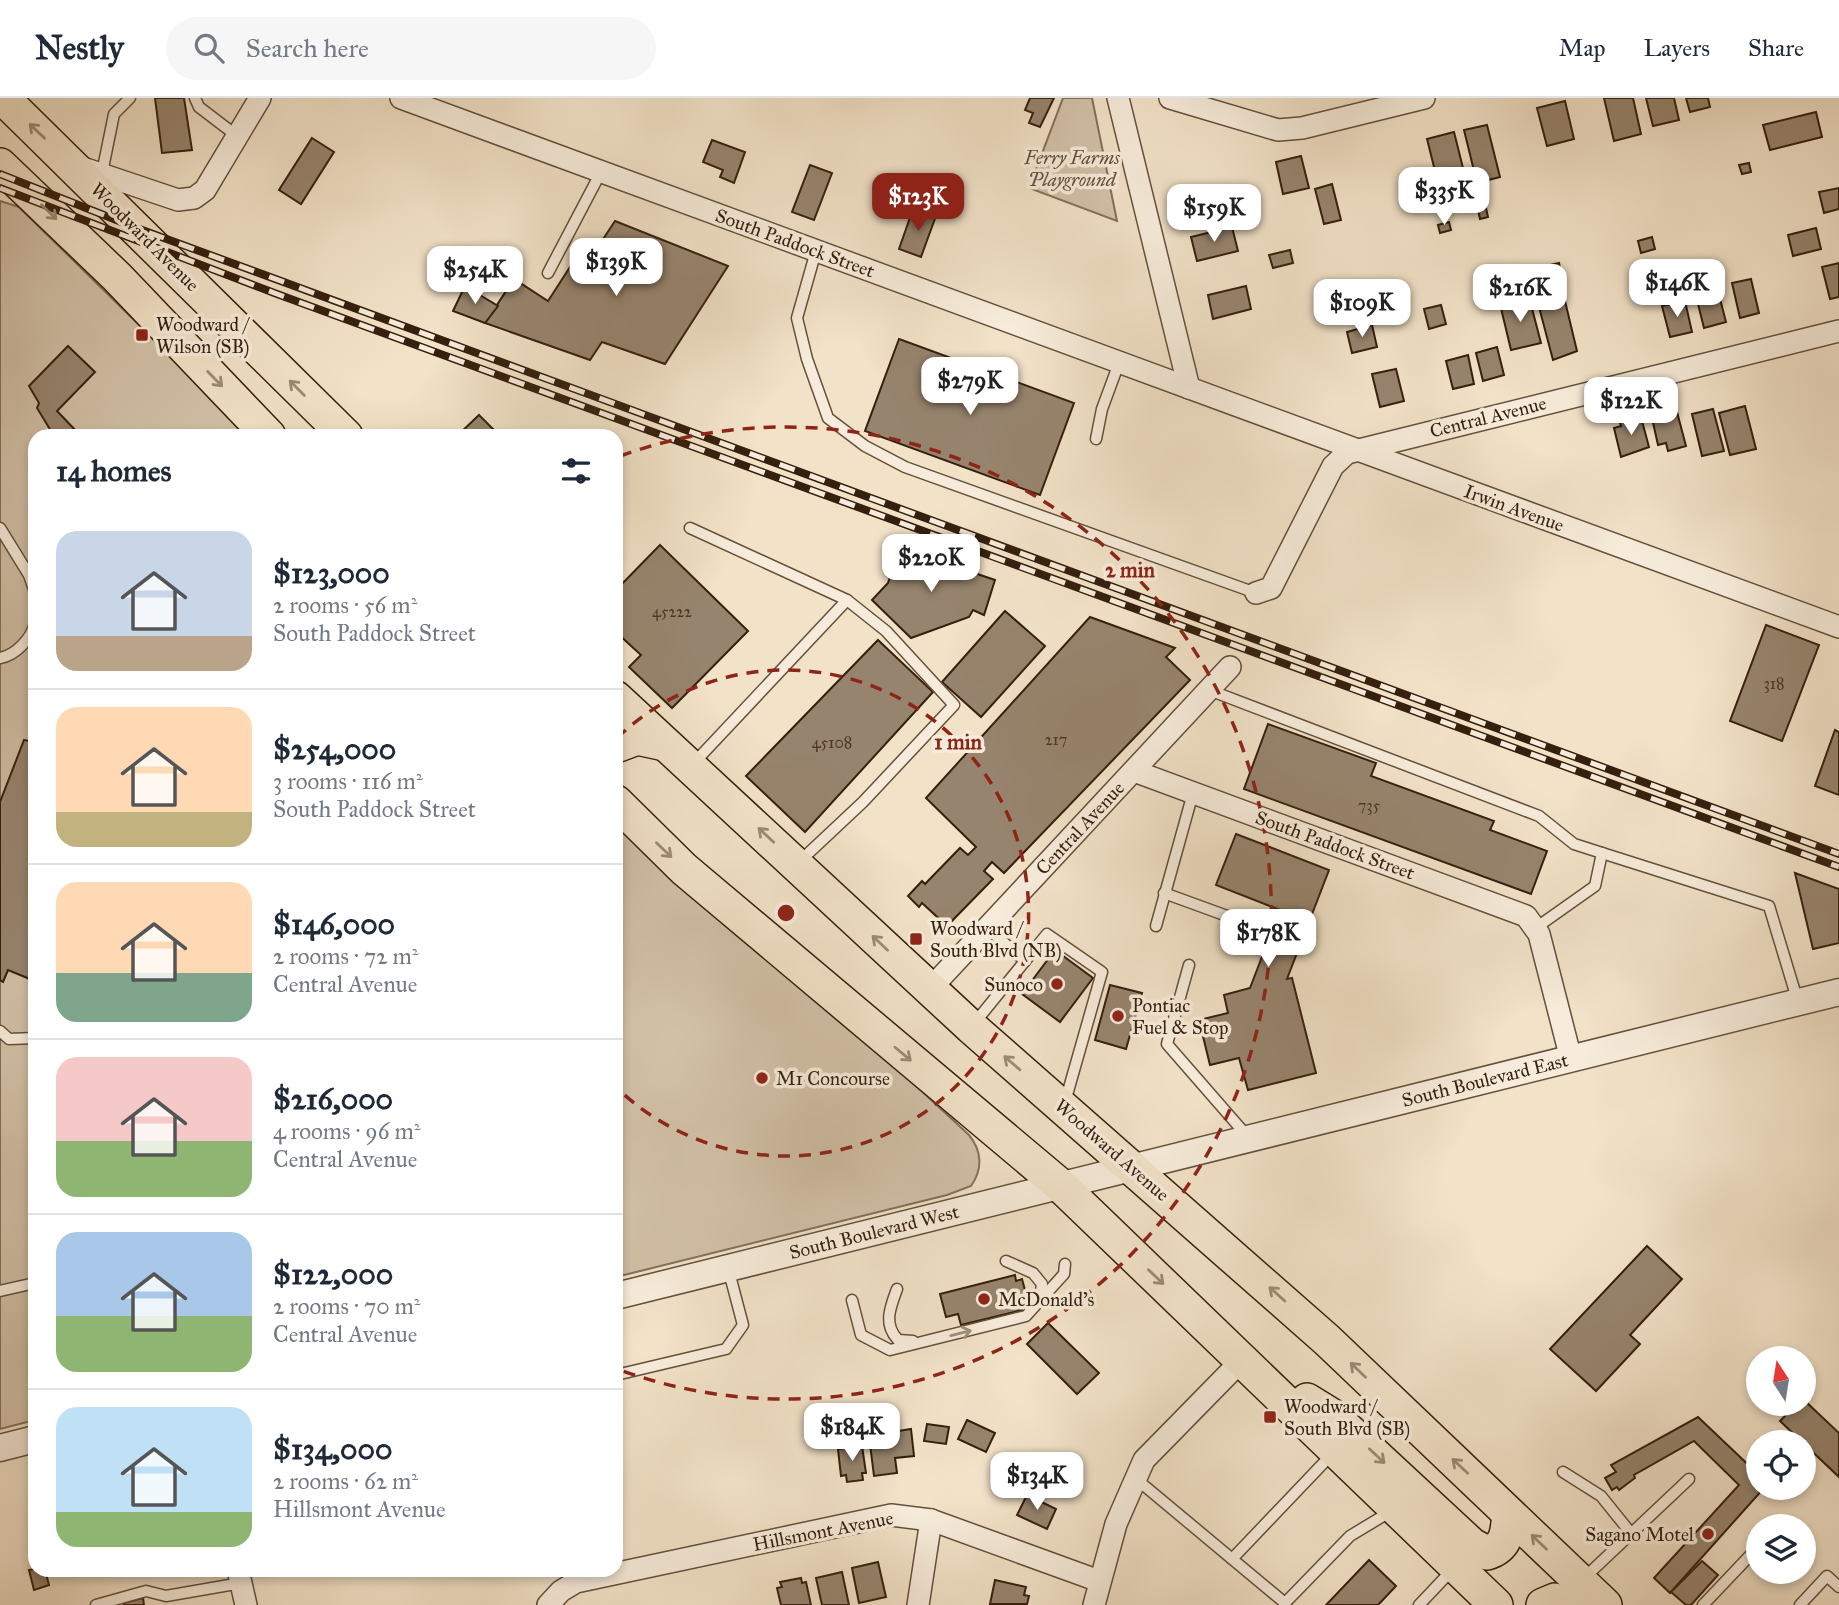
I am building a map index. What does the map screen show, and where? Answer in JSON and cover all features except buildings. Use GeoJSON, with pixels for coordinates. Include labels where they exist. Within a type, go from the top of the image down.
{"type":"FeatureCollection","features":[{"type":"Feature","properties":{"kind":"main road","name":"Woodward Avenue"},"geometry":{"type":"LineString","coordinates":[[3,98],[87,169],[339,429]]}},
{"type":"Feature","properties":{"kind":"main road"},"geometry":{"type":"LineString","coordinates":[[0,165],[117,277],[261,429]]}},
{"type":"Feature","properties":{"kind":"main road","name":"Woodward Avenue"},"geometry":{"type":"LineString","coordinates":[[623,705],[971,1027],[1327,1339],[1509,1514],[1573,1593],[1605,1605]]}},
{"type":"Feature","properties":{"kind":"main road"},"geometry":{"type":"LineString","coordinates":[[623,743],[637,738],[665,744]]}},
{"type":"Feature","properties":{"kind":"main road"},"geometry":{"type":"LineString","coordinates":[[623,809],[684,869],[1061,1186],[1496,1605]]}},
{"type":"Feature","properties":{"kind":"main road"},"geometry":{"type":"LineString","coordinates":[[1242,1360],[1334,1416],[1472,1545],[1486,1553],[1497,1550],[1506,1540],[1509,1514]]}},
{"type":"Feature","properties":{"kind":"main road"},"geometry":{"type":"LineString","coordinates":[[1543,1605],[1573,1593]]}},
{"type":"Feature","properties":{"kind":"street"},"geometry":{"type":"LineString","coordinates":[[87,169],[186,201],[205,190],[260,98]]}},
{"type":"Feature","properties":{"kind":"street","name":"South Paddock Street"},"geometry":{"type":"LineString","coordinates":[[401,98],[1189,387]]}},
{"type":"Feature","properties":{"kind":"street"},"geometry":{"type":"LineString","coordinates":[[1118,98],[1189,387]]}},
{"type":"Feature","properties":{"kind":"street"},"geometry":{"type":"LineString","coordinates":[[1170,98],[1278,130],[1302,128],[1424,98]]}},
{"type":"Feature","properties":{"kind":"street","name":"Central Avenue"},"geometry":{"type":"LineString","coordinates":[[1256,593],[1271,588],[1333,466],[1341,457],[1356,450],[1839,331]]}},
{"type":"Feature","properties":{"kind":"street","name":"Irwin Avenue"},"geometry":{"type":"LineString","coordinates":[[1189,387],[1839,627]]}},
{"type":"Feature","properties":{"kind":"street","name":"Central Avenue"},"geometry":{"type":"LineString","coordinates":[[930,989],[1230,667]]}},
{"type":"Feature","properties":{"kind":"street","name":"South Paddock Street"},"geometry":{"type":"LineString","coordinates":[[1134,771],[1522,914],[1535,925]]}},
{"type":"Feature","properties":{"kind":"street"},"geometry":{"type":"LineString","coordinates":[[1535,925],[1570,1059]]}},
{"type":"Feature","properties":{"kind":"street","name":"South Boulevard East"},"geometry":{"type":"LineString","coordinates":[[1132,1168],[1839,992]]}},
{"type":"Feature","properties":{"kind":"street","name":"South Boulevard West"},"geometry":{"type":"LineString","coordinates":[[623,1294],[1132,1168]]}},
{"type":"Feature","properties":{"kind":"street"},"geometry":{"type":"LineString","coordinates":[[1094,1605],[1099,1581],[1135,1478],[1150,1452],[1242,1360]]}},
{"type":"Feature","properties":{"kind":"street"},"geometry":{"type":"LineString","coordinates":[[0,1448],[28,1441]]}},
{"type":"Feature","properties":{"kind":"street","name":"Hillsmont Avenue"},"geometry":{"type":"LineString","coordinates":[[623,1572],[891,1515],[931,1520],[1099,1581]]}},
{"type":"Feature","properties":{"kind":"street"},"geometry":{"type":"LineString","coordinates":[[918,1605],[931,1520]]}},
{"type":"Feature","properties":{"kind":"street"},"geometry":{"type":"LineString","coordinates":[[239,1577],[246,1605]]}},
{"type":"Feature","properties":{"kind":"street","name":"Hillsmont Avenue"},"geometry":{"type":"LineString","coordinates":[[548,1605],[569,1586],[598,1577]]}},
{"type":"Feature","properties":{"kind":"lane"},"geometry":{"type":"LineString","coordinates":[[87,169],[114,114],[130,98]]}},
{"type":"Feature","properties":{"kind":"lane"},"geometry":{"type":"LineString","coordinates":[[195,98],[199,107],[237,136]]}},
{"type":"Feature","properties":{"kind":"lane"},"geometry":{"type":"LineString","coordinates":[[548,273],[601,172]]}},
{"type":"Feature","properties":{"kind":"lane"},"geometry":{"type":"LineString","coordinates":[[816,251],[797,318],[807,359],[828,418],[855,439],[905,467],[1256,593]]}},
{"type":"Feature","properties":{"kind":"lane"},"geometry":{"type":"LineString","coordinates":[[1096,439],[1102,409],[1119,363]]}},
{"type":"Feature","properties":{"kind":"lane"},"geometry":{"type":"LineString","coordinates":[[0,528],[28,573]]}},
{"type":"Feature","properties":{"kind":"lane"},"geometry":{"type":"LineString","coordinates":[[690,528],[847,600],[887,631],[954,705],[863,802],[797,864]]}},
{"type":"Feature","properties":{"kind":"lane"},"geometry":{"type":"LineString","coordinates":[[691,766],[847,600]]}},
{"type":"Feature","properties":{"kind":"lane"},"geometry":{"type":"LineString","coordinates":[[0,658],[11,656],[28,637]]}},
{"type":"Feature","properties":{"kind":"lane"},"geometry":{"type":"LineString","coordinates":[[1209,690],[1539,816],[1574,844],[1769,906],[1798,1002]]}},
{"type":"Feature","properties":{"kind":"lane"},"geometry":{"type":"LineString","coordinates":[[1156,926],[1193,793]]}},
{"type":"Feature","properties":{"kind":"lane"},"geometry":{"type":"LineString","coordinates":[[1535,925],[1595,886],[1602,853]]}},
{"type":"Feature","properties":{"kind":"lane"},"geometry":{"type":"LineString","coordinates":[[1164,892],[1272,932]]}},
{"type":"Feature","properties":{"kind":"lane"},"geometry":{"type":"LineString","coordinates":[[987,928],[1025,961]]}},
{"type":"Feature","properties":{"kind":"lane"},"geometry":{"type":"LineString","coordinates":[[971,1027],[1047,934],[1102,972],[1063,1108]]}},
{"type":"Feature","properties":{"kind":"lane"},"geometry":{"type":"LineString","coordinates":[[1189,965],[1167,1044],[1250,1139]]}},
{"type":"Feature","properties":{"kind":"lane"},"geometry":{"type":"LineString","coordinates":[[0,1031],[9,1039],[28,1038]]}},
{"type":"Feature","properties":{"kind":"lane"},"geometry":{"type":"LineString","coordinates":[[1006,1261],[1037,1275],[1043,1291],[1039,1304]]}},
{"type":"Feature","properties":{"kind":"lane"},"geometry":{"type":"LineString","coordinates":[[852,1300],[859,1331],[864,1339],[890,1350],[1026,1317],[1065,1274],[1065,1264]]}},
{"type":"Feature","properties":{"kind":"lane"},"geometry":{"type":"LineString","coordinates":[[623,1373],[726,1349],[743,1325],[728,1268]]}},
{"type":"Feature","properties":{"kind":"lane"},"geometry":{"type":"LineString","coordinates":[[0,1292],[28,1285]]}},
{"type":"Feature","properties":{"kind":"lane"},"geometry":{"type":"LineString","coordinates":[[897,1289],[889,1315],[890,1332],[898,1340],[923,1342]]}},
{"type":"Feature","properties":{"kind":"lane"},"geometry":{"type":"LineString","coordinates":[[1232,1559],[1336,1450]]}},
{"type":"Feature","properties":{"kind":"lane"},"geometry":{"type":"LineString","coordinates":[[1563,1472],[1601,1496],[1630,1532]]}},
{"type":"Feature","properties":{"kind":"lane"},"geometry":{"type":"LineString","coordinates":[[1135,1478],[1285,1603],[1350,1536],[1397,1508]]}},
{"type":"Feature","properties":{"kind":"lane"},"geometry":{"type":"LineString","coordinates":[[1573,1593],[1630,1532],[1689,1479]]}},
{"type":"Feature","properties":{"kind":"lane"},"geometry":{"type":"LineString","coordinates":[[1703,1605],[1746,1560]]}},
{"type":"Feature","properties":{"kind":"lane"},"geometry":{"type":"LineString","coordinates":[[1419,1605],[1456,1565]]}},
{"type":"Feature","properties":{"kind":"lane"},"geometry":{"type":"LineString","coordinates":[[96,1605],[146,1591],[166,1596],[235,1577]]}},
{"type":"Feature","properties":{"kind":"lane"},"geometry":{"type":"LineString","coordinates":[[1800,1605],[1827,1577],[1839,1587]]}},
{"type":"Feature","properties":{"kind":"green space","name":"Ferry Farms Playground"},"geometry":{"type":"Polygon","coordinates":[[[1063,98],[1092,98],[1117,221],[1029,188],[1063,98]]]}},
{"type":"Feature","properties":{"kind":"green space"},"geometry":{"type":"Polygon","coordinates":[[[0,201],[19,207],[245,429],[28,429],[28,1422],[0,1429],[0,201]]]}},
{"type":"Feature","properties":{"kind":"green space","name":"M1 Concourse"},"geometry":{"type":"Polygon","coordinates":[[[623,795],[847,1022],[969,1135],[979,1154],[978,1173],[971,1186],[947,1195],[623,1275],[623,795]]]}},
{"type":"Feature","properties":{"kind":"railway"},"geometry":{"type":"LineString","coordinates":[[0,174],[134,227],[1839,854]]}},
{"type":"Feature","properties":{"kind":"railway"},"geometry":{"type":"LineString","coordinates":[[0,188],[277,294],[1839,867]]}},
{"type":"Feature","properties":{"kind":"place","name":"Woodward / Wilson (SB)"},"geometry":{"type":"Point","coordinates":[142,335]}},
{"type":"Feature","properties":{"kind":"place","name":"Woodward / South Blvd (NB)"},"geometry":{"type":"Point","coordinates":[916,939]}},
{"type":"Feature","properties":{"kind":"place","name":"Sunoco"},"geometry":{"type":"Point","coordinates":[1057,984]}},
{"type":"Feature","properties":{"kind":"place","name":"Pontiac Fuel & Stop"},"geometry":{"type":"Point","coordinates":[1118,1016]}},
{"type":"Feature","properties":{"kind":"place","name":"M1 Concourse"},"geometry":{"type":"Point","coordinates":[762,1078]}},
{"type":"Feature","properties":{"kind":"place","name":"McDonald's"},"geometry":{"type":"Point","coordinates":[984,1299]}},
{"type":"Feature","properties":{"kind":"place","name":"Woodward / South Blvd (SB)"},"geometry":{"type":"Point","coordinates":[1270,1417]}},
{"type":"Feature","properties":{"kind":"place","name":"Sagano Motel"},"geometry":{"type":"Point","coordinates":[1708,1534]}}]}
